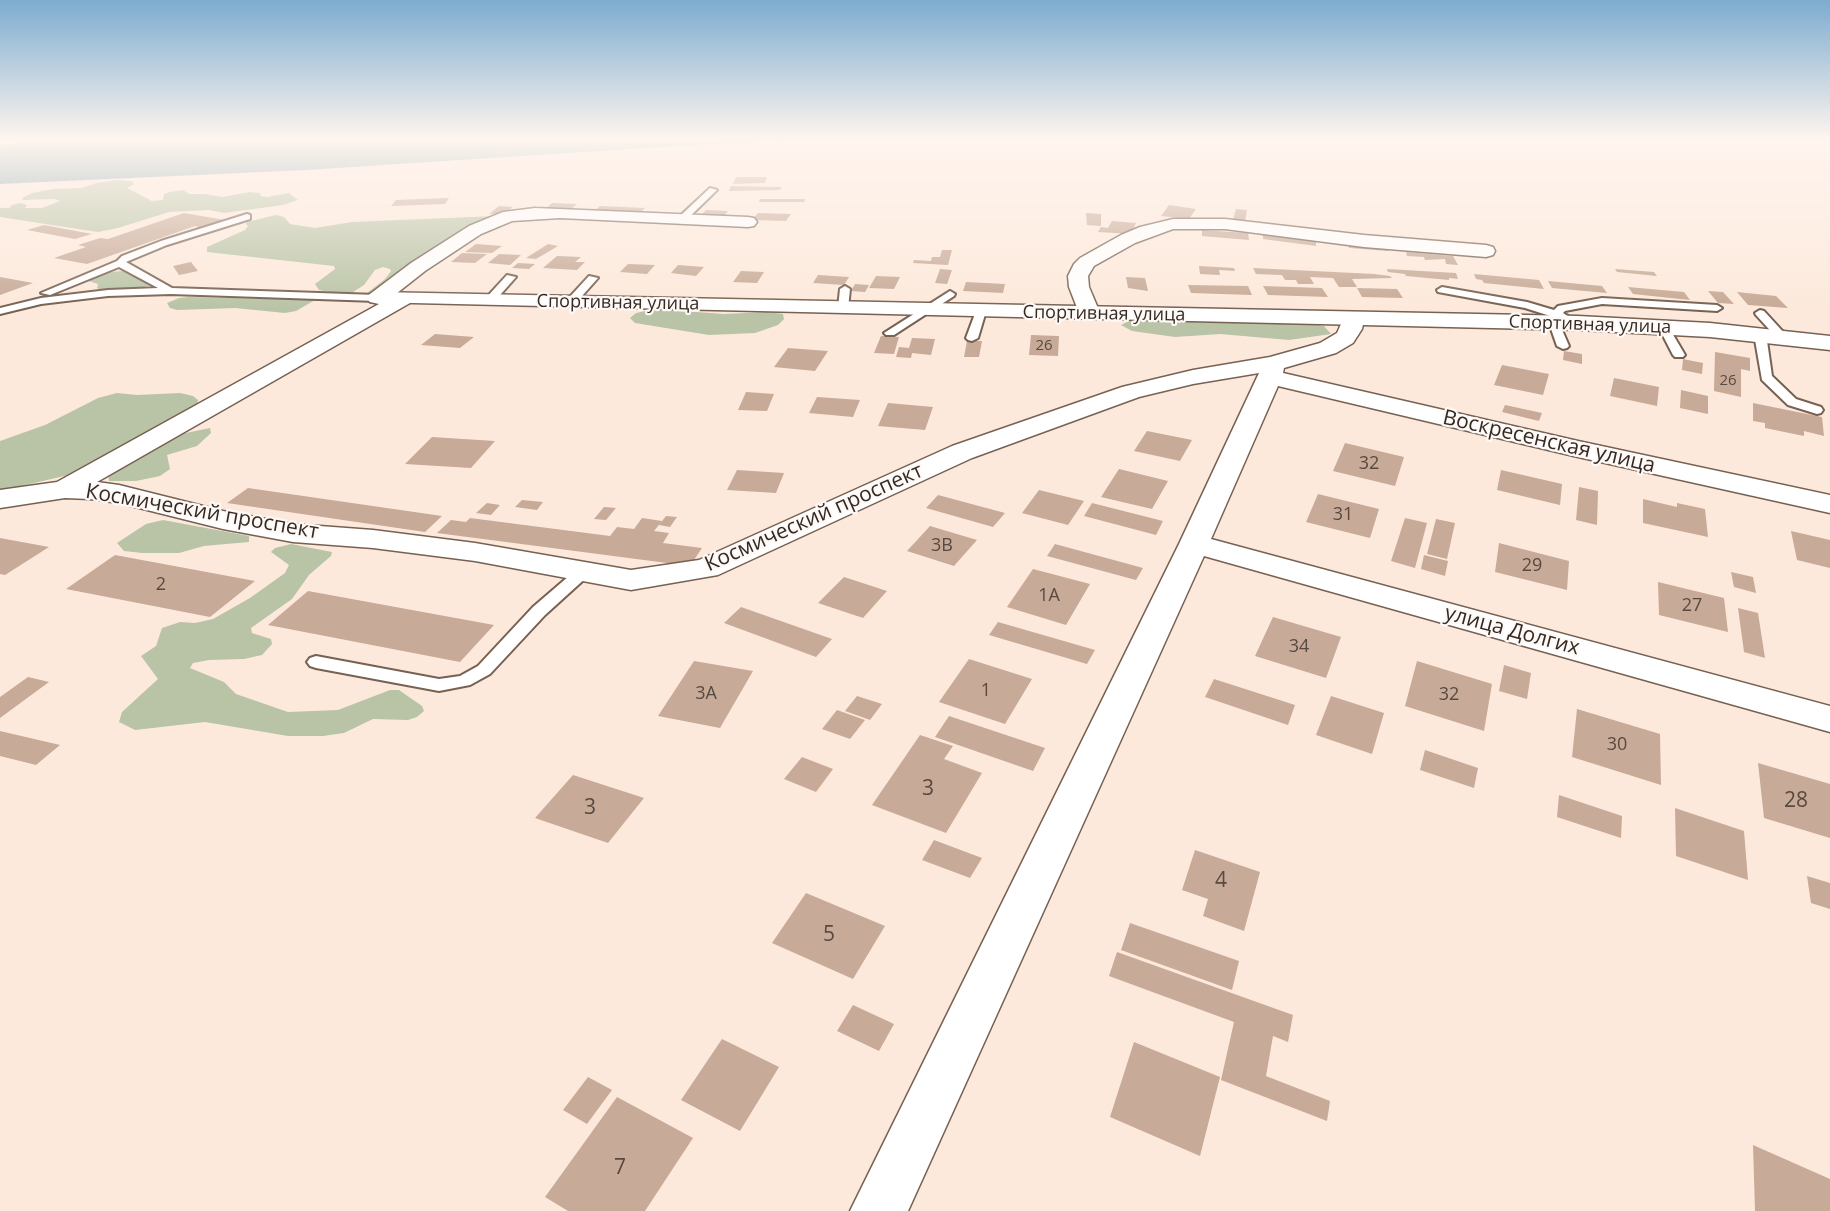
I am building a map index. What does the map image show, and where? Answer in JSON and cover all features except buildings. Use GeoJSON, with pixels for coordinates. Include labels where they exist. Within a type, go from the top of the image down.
{"type":"FeatureCollection","features":[{"type":"Feature","properties":{"kind":"street"},"geometry":{"type":"LineString","coordinates":[[377,298],[418,267],[475,230],[509,216],[552,213],[748,222]]}},
{"type":"Feature","properties":{"kind":"street"},"geometry":{"type":"LineString","coordinates":[[1089,314],[1079,287],[1078,276],[1081,268],[1087,262],[1128,239],[1146,231],[1173,224],[1225,224],[1364,241],[1486,251]]}},
{"type":"Feature","properties":{"kind":"street","name":"Спортивная улица"},"geometry":{"type":"LineString","coordinates":[[377,298],[570,303],[844,298],[926,310],[1353,320],[1556,318],[1578,323],[1767,328],[1830,343]]}},
{"type":"Feature","properties":{"kind":"street"},"geometry":{"type":"LineString","coordinates":[[65,489],[404,299]]}},
{"type":"Feature","properties":{"kind":"street","name":"Космический проспект"},"geometry":{"type":"LineString","coordinates":[[0,499],[65,489],[119,494],[223,520],[292,533],[373,539],[476,552],[582,573],[631,580],[707,568],[962,452],[1131,392],[1193,377],[1271,370],[1328,348],[1345,338],[1351,330],[1353,320]]}},
{"type":"Feature","properties":{"kind":"street"},"geometry":{"type":"LineString","coordinates":[[879,1211],[1194,544],[1271,370]]}},
{"type":"Feature","properties":{"kind":"street","name":"Воскресенская улица"},"geometry":{"type":"LineString","coordinates":[[1271,370],[1578,449],[1830,504]]}},
{"type":"Feature","properties":{"kind":"street","name":"улица Долгих"},"geometry":{"type":"LineString","coordinates":[[1194,544],[1830,719]]}},
{"type":"Feature","properties":{"kind":"lane"},"geometry":{"type":"LineString","coordinates":[[683,219],[707,196]]}},
{"type":"Feature","properties":{"kind":"lane"},"geometry":{"type":"LineString","coordinates":[[0,311],[164,243],[247,217]]}},
{"type":"Feature","properties":{"kind":"lane"},"geometry":{"type":"LineString","coordinates":[[120,263],[171,291]]}},
{"type":"Feature","properties":{"kind":"lane"},"geometry":{"type":"LineString","coordinates":[[489,301],[511,278]]}},
{"type":"Feature","properties":{"kind":"lane"},"geometry":{"type":"LineString","coordinates":[[570,303],[593,278]]}},
{"type":"Feature","properties":{"kind":"lane"},"geometry":{"type":"LineString","coordinates":[[1442,290],[1556,318]]}},
{"type":"Feature","properties":{"kind":"lane"},"geometry":{"type":"LineString","coordinates":[[12,307],[72,296],[171,291],[377,298]]}},
{"type":"Feature","properties":{"kind":"lane"},"geometry":{"type":"LineString","coordinates":[[890,333],[950,294]]}},
{"type":"Feature","properties":{"kind":"lane"},"geometry":{"type":"LineString","coordinates":[[1563,346],[1556,318],[1562,308],[1602,301],[1717,308]]}},
{"type":"Feature","properties":{"kind":"lane"},"geometry":{"type":"LineString","coordinates":[[972,338],[981,311]]}},
{"type":"Feature","properties":{"kind":"lane"},"geometry":{"type":"LineString","coordinates":[[1663,326],[1679,355]]}},
{"type":"Feature","properties":{"kind":"lane"},"geometry":{"type":"LineString","coordinates":[[1767,328],[1766,376],[1779,392],[1792,402],[1817,410]]}},
{"type":"Feature","properties":{"kind":"lane"},"geometry":{"type":"LineString","coordinates":[[316,662],[439,686],[464,681],[484,670],[539,611],[582,573]]}},
{"type":"Feature","properties":{"kind":"green space"},"geometry":{"type":"Polygon","coordinates":[[[141,196],[152,201],[163,200],[164,196],[292,196],[298,200],[283,205],[224,213],[209,210],[169,212],[98,232],[0,217],[0,208],[9,208],[20,203],[27,205],[25,208],[42,208],[60,201],[54,199],[22,200],[24,197],[141,196]]]}},
{"type":"Feature","properties":{"kind":"green space"},"geometry":{"type":"Polygon","coordinates":[[[276,215],[284,217],[290,224],[315,228],[352,222],[496,216],[374,294],[369,294],[367,293],[385,279],[390,269],[383,267],[375,270],[364,285],[353,292],[329,292],[319,290],[315,284],[335,269],[334,266],[207,252],[207,247],[245,230],[248,226],[247,222],[276,215]]]}},
{"type":"Feature","properties":{"kind":"green space"},"geometry":{"type":"Polygon","coordinates":[[[121,271],[137,275],[152,285],[133,289],[101,290],[97,288],[98,284],[89,281],[90,278],[104,273],[121,271]]]}},
{"type":"Feature","properties":{"kind":"green space"},"geometry":{"type":"Polygon","coordinates":[[[189,297],[315,300],[296,311],[285,313],[235,308],[177,310],[170,308],[167,303],[189,297]]]}},
{"type":"Feature","properties":{"kind":"green space"},"geometry":{"type":"Polygon","coordinates":[[[655,309],[724,314],[768,312],[783,314],[784,319],[778,325],[755,333],[709,335],[635,323],[630,318],[636,313],[655,309]]]}},
{"type":"Feature","properties":{"kind":"green space"},"geometry":{"type":"Polygon","coordinates":[[[1129,321],[1311,324],[1324,326],[1331,334],[1289,340],[1220,334],[1175,337],[1132,331],[1121,325],[1129,321]]]}},
{"type":"Feature","properties":{"kind":"green space"},"geometry":{"type":"Polygon","coordinates":[[[117,393],[137,395],[180,393],[193,396],[198,400],[197,406],[77,473],[0,491],[0,441],[45,425],[98,398],[117,393]]]}},
{"type":"Feature","properties":{"kind":"green space"},"geometry":{"type":"Polygon","coordinates":[[[210,428],[211,433],[197,446],[167,455],[170,469],[160,476],[136,481],[109,481],[108,473],[181,434],[210,428]]]}},
{"type":"Feature","properties":{"kind":"green space"},"geometry":{"type":"Polygon","coordinates":[[[163,520],[249,536],[249,542],[204,546],[179,553],[124,551],[117,543],[146,524],[163,520]]]}},
{"type":"Feature","properties":{"kind":"green space"},"geometry":{"type":"Polygon","coordinates":[[[291,544],[332,552],[331,556],[309,575],[292,599],[251,628],[252,633],[271,639],[272,644],[262,655],[244,659],[209,660],[193,663],[190,668],[224,682],[236,694],[288,712],[338,710],[390,690],[399,690],[422,706],[424,711],[408,720],[373,719],[344,733],[323,736],[288,736],[205,722],[135,730],[119,722],[122,712],[158,679],[141,656],[156,646],[162,628],[180,622],[195,623],[213,619],[250,598],[285,573],[289,565],[271,552],[275,548],[291,544]]]}}]}
